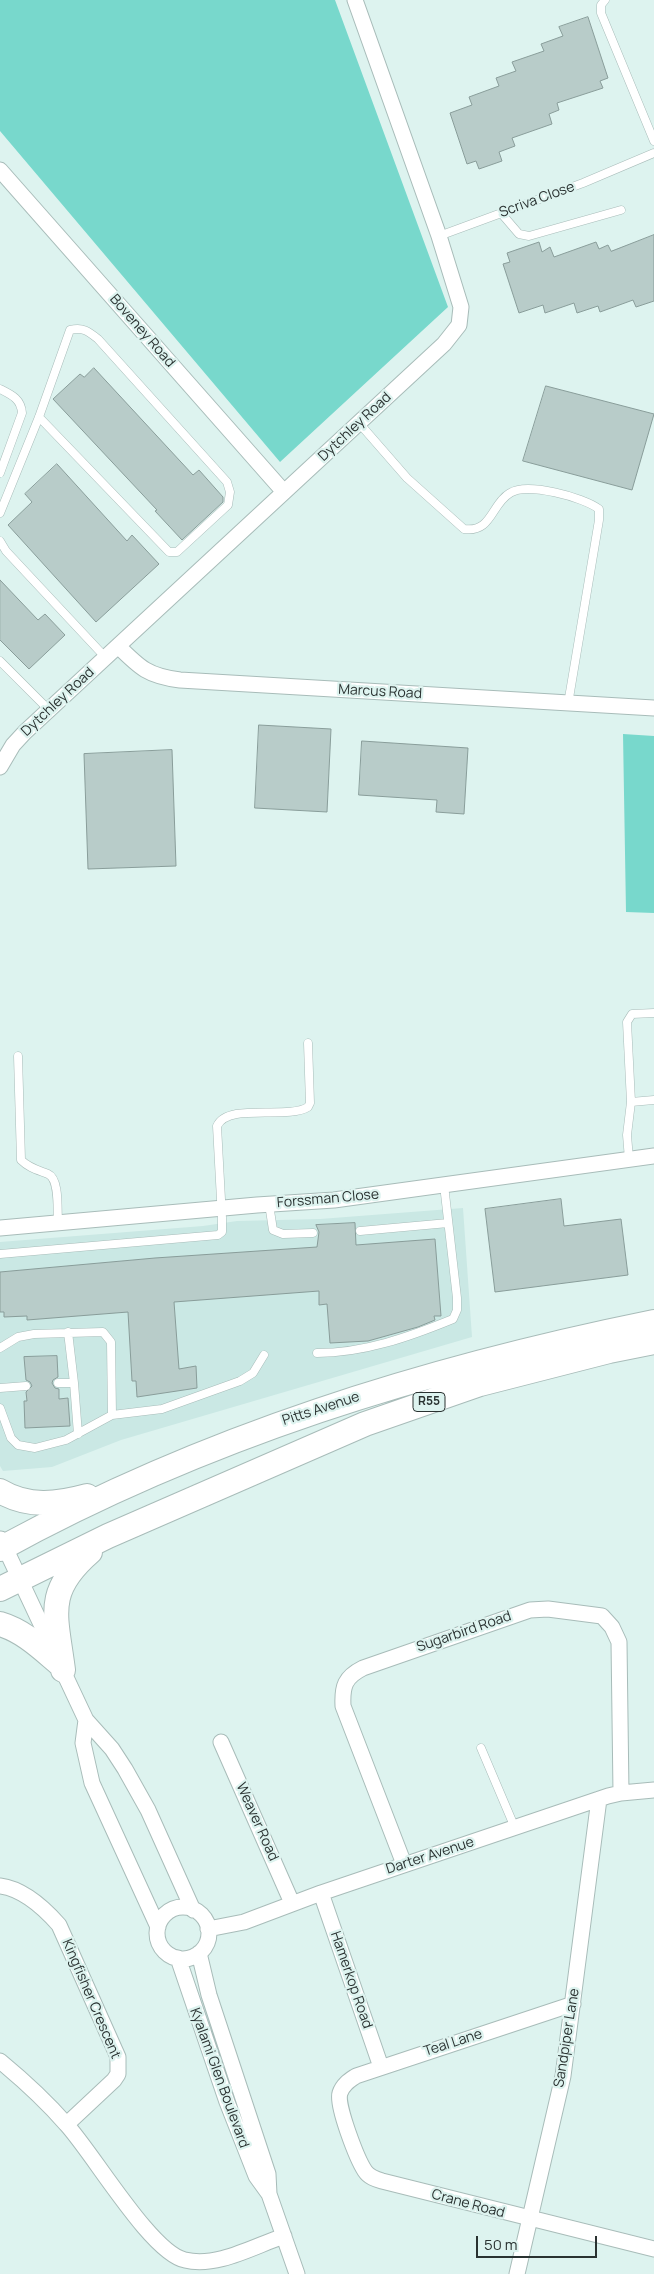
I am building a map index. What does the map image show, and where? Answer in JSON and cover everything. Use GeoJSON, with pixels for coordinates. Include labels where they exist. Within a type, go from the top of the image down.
{"type":"FeatureCollection","features":[{"type":"Feature","properties":{"kind":"main road","name":"Pitts Avenue"},"geometry":{"type":"LineString","coordinates":[[2,1544],[134,1482],[268,1427],[344,1400],[547,1346],[654,1322]]}},
{"type":"Feature","properties":{"kind":"main road","name":"Pitts Avenue"},"geometry":{"type":"LineString","coordinates":[[20,1577],[108,1536],[365,1424],[480,1384],[610,1351],[654,1342]]}},
{"type":"Feature","properties":{"kind":"main road"},"geometry":{"type":"LineString","coordinates":[[0,1491],[20,1500],[38,1504],[64,1502],[134,1482]]}},
{"type":"Feature","properties":{"kind":"main road"},"geometry":{"type":"LineString","coordinates":[[62,1667],[56,1616],[59,1588],[76,1564],[108,1536]]}},
{"type":"Feature","properties":{"kind":"main road","name":"R55"},"geometry":{"type":"LineString","coordinates":[[0,1589],[20,1577]]}},
{"type":"Feature","properties":{"kind":"main road"},"geometry":{"type":"LineString","coordinates":[[0,1624],[26,1636],[62,1667]]}},
{"type":"Feature","properties":{"kind":"street","name":"Dytchley Road"},"geometry":{"type":"LineString","coordinates":[[0,765],[19,739],[49,710],[444,344],[459,326],[461,307],[439,236],[355,0]]}},
{"type":"Feature","properties":{"kind":"street","name":"Boveney Road"},"geometry":{"type":"LineString","coordinates":[[0,170],[284,492]]}},
{"type":"Feature","properties":{"kind":"street","name":"Marcus Road"},"geometry":{"type":"LineString","coordinates":[[118,646],[137,666],[147,673],[160,678],[654,708]]}},
{"type":"Feature","properties":{"kind":"street","name":"Forssman Close"},"geometry":{"type":"LineString","coordinates":[[0,1228],[334,1200],[654,1156]]}},
{"type":"Feature","properties":{"kind":"street"},"geometry":{"type":"LineString","coordinates":[[2,1544],[20,1577],[86,1720],[107,1742],[125,1769],[148,1810],[193,1910],[205,1920],[208,1929],[205,1946],[200,1953],[186,1959],[178,1958],[162,1949],[158,1941],[158,1927],[92,1783],[83,1743],[86,1720]]}},
{"type":"Feature","properties":{"kind":"street","name":"Sugarbird Road"},"geometry":{"type":"LineString","coordinates":[[404,1864],[343,1706],[342,1695],[345,1682],[352,1674],[363,1668],[513,1615],[548,1609],[592,1613],[602,1616],[617,1634],[619,1642],[622,1793]]}},
{"type":"Feature","properties":{"kind":"street","name":"Weaver Road"},"geometry":{"type":"LineString","coordinates":[[221,1742],[292,1903]]}},
{"type":"Feature","properties":{"kind":"street","name":"Darter Avenue"},"geometry":{"type":"LineString","coordinates":[[208,1929],[244,1922],[322,1892],[599,1800],[622,1793],[654,1790]]}},
{"type":"Feature","properties":{"kind":"street","name":"Sandpiper Lane"},"geometry":{"type":"LineString","coordinates":[[517,2274],[563,2076],[599,1800]]}},
{"type":"Feature","properties":{"kind":"street","name":"Kingfisher Crescent"},"geometry":{"type":"LineString","coordinates":[[0,1886],[28,1897],[45,1909],[59,1925],[118,2057],[118,2074],[114,2080],[67,2124]]}},
{"type":"Feature","properties":{"kind":"street","name":"Hamerkop Road"},"geometry":{"type":"LineString","coordinates":[[322,1892],[381,2067]]}},
{"type":"Feature","properties":{"kind":"street"},"geometry":{"type":"LineString","coordinates":[[158,1927],[168,1912],[176,1908],[193,1910]]}},
{"type":"Feature","properties":{"kind":"street","name":"Kyalami Glen Boulevard"},"geometry":{"type":"LineString","coordinates":[[200,1953],[209,1995],[268,2174],[270,2194],[297,2274]]}},
{"type":"Feature","properties":{"kind":"street","name":"Kyalami Glen Boulevard"},"geometry":{"type":"LineString","coordinates":[[178,1958],[227,2102],[256,2176],[270,2194]]}},
{"type":"Feature","properties":{"kind":"street","name":"Teal Lane"},"geometry":{"type":"LineString","coordinates":[[340,2093],[347,2082],[356,2076],[573,2004]]}},
{"type":"Feature","properties":{"kind":"street"},"geometry":{"type":"LineString","coordinates":[[0,2061],[67,2124],[156,2242],[176,2258],[187,2261],[211,2261],[284,2236]]}},
{"type":"Feature","properties":{"kind":"street","name":"Crane Road"},"geometry":{"type":"LineString","coordinates":[[340,2093],[340,2106],[362,2165],[370,2176],[382,2181],[530,2220],[654,2249]]}},
{"type":"Feature","properties":{"kind":"lane"},"geometry":{"type":"LineString","coordinates":[[605,0],[601,4],[601,13],[654,141]]}},
{"type":"Feature","properties":{"kind":"lane","name":"Scriva Close"},"geometry":{"type":"LineString","coordinates":[[439,236],[583,183],[654,153]]}},
{"type":"Feature","properties":{"kind":"lane"},"geometry":{"type":"LineString","coordinates":[[501,213],[519,234],[529,236],[621,210]]}},
{"type":"Feature","properties":{"kind":"lane"},"geometry":{"type":"LineString","coordinates":[[0,513],[39,417],[70,330],[86,329],[98,339],[227,482],[230,492],[228,505],[177,552],[169,552],[39,417]]}},
{"type":"Feature","properties":{"kind":"lane"},"geometry":{"type":"LineString","coordinates":[[0,389],[14,396],[22,405],[22,413],[0,473]]}},
{"type":"Feature","properties":{"kind":"lane"},"geometry":{"type":"LineString","coordinates":[[359,423],[382,447],[407,478],[464,529],[474,530],[484,524],[509,493],[522,488],[534,488],[590,502],[598,509],[599,520],[568,704]]}},
{"type":"Feature","properties":{"kind":"lane"},"geometry":{"type":"LineString","coordinates":[[0,541],[6,551],[106,658]]}},
{"type":"Feature","properties":{"kind":"lane"},"geometry":{"type":"LineString","coordinates":[[0,661],[49,710]]}},
{"type":"Feature","properties":{"kind":"lane"},"geometry":{"type":"LineString","coordinates":[[629,1160],[627,1135],[631,1102],[627,1022],[632,1014],[654,1012]]}},
{"type":"Feature","properties":{"kind":"lane"},"geometry":{"type":"LineString","coordinates":[[0,1254],[212,1237],[222,1232],[217,1135],[219,1121],[224,1117],[235,1114],[297,1111],[308,1107],[310,1103],[308,1043]]}},
{"type":"Feature","properties":{"kind":"lane"},"geometry":{"type":"LineString","coordinates":[[18,1056],[20,1160],[26,1166],[51,1175],[55,1181],[58,1223]]}},
{"type":"Feature","properties":{"kind":"lane"},"geometry":{"type":"LineString","coordinates":[[631,1102],[654,1100]]}},
{"type":"Feature","properties":{"kind":"lane"},"geometry":{"type":"LineString","coordinates":[[317,1352],[354,1351],[386,1343],[453,1319],[457,1310],[457,1298],[444,1185]]}},
{"type":"Feature","properties":{"kind":"lane"},"geometry":{"type":"LineString","coordinates":[[269,1204],[273,1230],[284,1234],[313,1233]]}},
{"type":"Feature","properties":{"kind":"lane"},"geometry":{"type":"LineString","coordinates":[[360,1231],[448,1223]]}},
{"type":"Feature","properties":{"kind":"lane"},"geometry":{"type":"LineString","coordinates":[[0,1348],[18,1337],[98,1330],[103,1332],[111,1342],[112,1415]]}},
{"type":"Feature","properties":{"kind":"lane"},"geometry":{"type":"LineString","coordinates":[[68,1332],[78,1434]]}},
{"type":"Feature","properties":{"kind":"lane"},"geometry":{"type":"LineString","coordinates":[[0,1408],[12,1438],[18,1445],[35,1448],[66,1440],[112,1415],[162,1409],[240,1381],[253,1373],[264,1355]]}},
{"type":"Feature","properties":{"kind":"lane"},"geometry":{"type":"LineString","coordinates":[[58,1383],[74,1383]]}},
{"type":"Feature","properties":{"kind":"lane"},"geometry":{"type":"LineString","coordinates":[[0,1388],[26,1386]]}},
{"type":"Feature","properties":{"kind":"lane"},"geometry":{"type":"LineString","coordinates":[[481,1748],[514,1828]]}},
{"type":"Feature","properties":{"kind":"shaded area"},"geometry":{"type":"Polygon","coordinates":[[[0,0],[335,0],[448,307],[280,462],[0,131],[0,0]]]}},
{"type":"Feature","properties":{"kind":"shaded area"},"geometry":{"type":"Polygon","coordinates":[[[623,734],[654,736],[654,913],[626,912],[623,734]]]}},
{"type":"Feature","properties":{"kind":"shaded area"},"geometry":{"type":"Polygon","coordinates":[[[463,1208],[472,1337],[121,1440],[52,1467],[3,1471],[0,1466],[0,1242],[203,1226],[237,1221],[320,1219],[463,1208]]]}},
{"type":"Feature","properties":{"kind":"building"},"geometry":{"type":"Polygon","coordinates":[[[588,17],[608,78],[600,81],[603,88],[557,103],[559,110],[549,114],[552,124],[512,138],[515,146],[499,152],[502,161],[479,169],[476,161],[467,164],[450,113],[472,105],[469,97],[499,86],[496,78],[516,71],[512,62],[544,51],[541,44],[563,36],[559,27],[588,17]]]}},
{"type":"Feature","properties":{"kind":"building"},"geometry":{"type":"Polygon","coordinates":[[[654,235],[654,301],[636,307],[633,300],[600,312],[598,306],[577,313],[574,303],[545,313],[543,305],[519,313],[503,264],[510,262],[507,253],[539,242],[542,252],[550,247],[554,257],[596,242],[599,249],[608,245],[611,251],[654,235]]]}},
{"type":"Feature","properties":{"kind":"building"},"geometry":{"type":"Polygon","coordinates":[[[94,368],[193,475],[199,470],[223,497],[223,502],[182,540],[155,511],[157,510],[53,399],[80,374],[84,377],[94,368]]]}},
{"type":"Feature","properties":{"kind":"building"},"geometry":{"type":"Polygon","coordinates":[[[546,386],[654,414],[632,490],[523,461],[546,386]]]}},
{"type":"Feature","properties":{"kind":"building"},"geometry":{"type":"Polygon","coordinates":[[[57,464],[127,541],[132,535],[159,564],[96,622],[8,525],[32,502],[25,494],[57,464]]]}},
{"type":"Feature","properties":{"kind":"building"},"geometry":{"type":"Polygon","coordinates":[[[0,580],[38,620],[45,614],[65,635],[29,669],[0,640],[0,580]]]}},
{"type":"Feature","properties":{"kind":"building"},"geometry":{"type":"Polygon","coordinates":[[[259,725],[331,729],[327,812],[255,808],[259,725]]]}},
{"type":"Feature","properties":{"kind":"building"},"geometry":{"type":"Polygon","coordinates":[[[362,741],[468,748],[464,814],[436,812],[437,800],[359,795],[362,741]]]}},
{"type":"Feature","properties":{"kind":"building"},"geometry":{"type":"Polygon","coordinates":[[[172,750],[176,866],[88,869],[84,754],[172,750]]]}},
{"type":"Feature","properties":{"kind":"building"},"geometry":{"type":"Polygon","coordinates":[[[561,1199],[564,1226],[621,1219],[628,1275],[495,1292],[485,1209],[561,1199]]]}},
{"type":"Feature","properties":{"kind":"building"},"geometry":{"type":"Polygon","coordinates":[[[355,1223],[356,1245],[435,1239],[441,1316],[434,1316],[435,1320],[418,1327],[368,1341],[330,1343],[327,1304],[319,1305],[319,1291],[174,1302],[179,1369],[196,1366],[197,1388],[137,1397],[136,1381],[132,1381],[128,1312],[27,1320],[27,1316],[4,1317],[4,1312],[0,1312],[0,1272],[155,1258],[317,1247],[319,1232],[316,1225],[355,1223]]]}},
{"type":"Feature","properties":{"kind":"building"},"geometry":{"type":"Polygon","coordinates":[[[57,1356],[58,1377],[52,1383],[55,1388],[59,1389],[59,1399],[68,1398],[70,1426],[25,1428],[24,1401],[27,1401],[26,1392],[32,1386],[26,1380],[24,1357],[57,1356]]]}}]}
